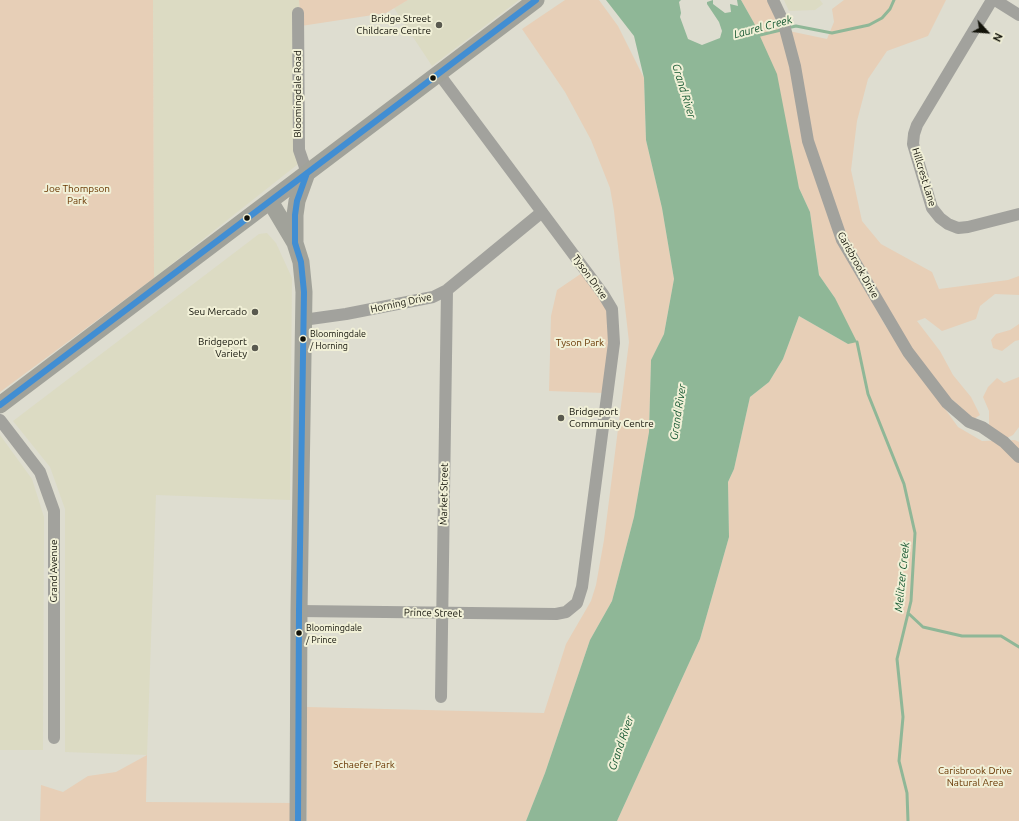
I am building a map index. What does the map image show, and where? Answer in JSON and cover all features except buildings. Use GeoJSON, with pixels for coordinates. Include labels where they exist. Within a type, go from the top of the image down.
{"type":"FeatureCollection","features":[{"type":"Feature","properties":{"kind":"main road"},"geometry":{"type":"LineString","coordinates":[[0,405],[536,0]]}},
{"type":"Feature","properties":{"kind":"main road"},"geometry":{"type":"LineString","coordinates":[[295,243],[295,215],[297,201],[307,173]]}},
{"type":"Feature","properties":{"kind":"main road"},"geometry":{"type":"LineString","coordinates":[[270,201],[295,243],[301,262],[304,292],[299,611],[298,821]]}},
{"type":"Feature","properties":{"kind":"street","name":"Carisbrook Drive"},"geometry":{"type":"LineString","coordinates":[[773,0],[783,21],[795,66],[808,141],[842,240],[908,352],[946,403],[969,422],[982,427],[1004,442],[1019,457]]}},
{"type":"Feature","properties":{"kind":"street"},"geometry":{"type":"LineString","coordinates":[[993,0],[1019,15]]}},
{"type":"Feature","properties":{"kind":"street","name":"Hillcrest Lane"},"geometry":{"type":"LineString","coordinates":[[993,0],[917,125],[914,134],[914,144],[932,208],[940,218],[948,224],[958,228],[968,227],[1019,214]]}},
{"type":"Feature","properties":{"kind":"street","name":"Bloomingdale Road"},"geometry":{"type":"LineString","coordinates":[[298,13],[299,150],[307,173]]}},
{"type":"Feature","properties":{"kind":"street","name":"Tyson Drive"},"geometry":{"type":"LineString","coordinates":[[439,74],[604,294],[612,309],[614,343],[582,587],[577,603],[566,612]]}},
{"type":"Feature","properties":{"kind":"street","name":"Horning Drive"},"geometry":{"type":"LineString","coordinates":[[303,320],[346,314],[433,297],[448,290],[542,212]]}},
{"type":"Feature","properties":{"kind":"street","name":"Market Street"},"geometry":{"type":"LineString","coordinates":[[441,698],[448,290]]}},
{"type":"Feature","properties":{"kind":"street","name":"Grand Avenue"},"geometry":{"type":"LineString","coordinates":[[0,420],[40,472],[54,511],[54,738]]}},
{"type":"Feature","properties":{"kind":"street","name":"Prince Street"},"geometry":{"type":"LineString","coordinates":[[299,611],[556,614],[566,612]]}},
{"type":"Feature","properties":{"kind":"shaded area"},"geometry":{"type":"Polygon","coordinates":[[[153,0],[299,0],[301,26],[303,148],[307,157],[154,278],[153,0]]]}},
{"type":"Feature","properties":{"kind":"shaded area"},"geometry":{"type":"Polygon","coordinates":[[[408,0],[519,0],[432,66],[394,8],[408,0]]]}},
{"type":"Feature","properties":{"kind":"shaded area"},"geometry":{"type":"Polygon","coordinates":[[[784,0],[820,0],[823,4],[815,10],[789,11],[784,0]]]}},
{"type":"Feature","properties":{"kind":"shaded area"},"geometry":{"type":"Polygon","coordinates":[[[267,233],[276,243],[292,278],[290,500],[156,495],[147,755],[65,752],[65,509],[50,467],[13,421],[259,234],[267,233]]]}},
{"type":"Feature","properties":{"kind":"shaded area"},"geometry":{"type":"Polygon","coordinates":[[[0,435],[32,479],[44,517],[43,750],[0,750],[0,435]]]}},
{"type":"Feature","properties":{"kind":"green space","name":"Joe Thompson Park"},"geometry":{"type":"Polygon","coordinates":[[[0,0],[153,0],[154,278],[0,392],[0,0]]]}},
{"type":"Feature","properties":{"kind":"green space"},"geometry":{"type":"Polygon","coordinates":[[[299,0],[408,0],[386,13],[301,26],[299,0]]]}},
{"type":"Feature","properties":{"kind":"green space","name":"Schaefer Park"},"geometry":{"type":"Polygon","coordinates":[[[565,0],[599,0],[618,26],[644,78],[646,140],[662,208],[674,279],[664,334],[651,360],[649,432],[634,517],[612,601],[590,640],[545,773],[526,821],[307,821],[307,707],[544,713],[566,644],[591,601],[596,585],[604,540],[629,342],[610,188],[591,140],[565,92],[522,29],[565,0]]]}},
{"type":"Feature","properties":{"kind":"green space","name":"Carisbrook Drive Natural Area"},"geometry":{"type":"Polygon","coordinates":[[[741,0],[769,0],[789,57],[836,236],[885,325],[958,427],[982,441],[1015,440],[1019,442],[1019,821],[617,821],[700,639],[729,537],[728,482],[734,469],[750,397],[769,382],[783,359],[799,316],[848,344],[835,298],[819,275],[810,212],[799,188],[754,23],[741,0]]]}},
{"type":"Feature","properties":{"kind":"green space"},"geometry":{"type":"Polygon","coordinates":[[[844,0],[946,0],[928,36],[887,51],[868,79],[857,121],[851,170],[862,221],[881,244],[932,272],[939,289],[1008,280],[1019,276],[1019,295],[995,294],[980,306],[976,319],[942,331],[925,318],[917,321],[940,351],[953,375],[971,397],[980,415],[974,419],[947,395],[911,350],[847,242],[808,131],[789,31],[827,39],[834,22],[832,9],[844,0]]]}},
{"type":"Feature","properties":{"kind":"green space","name":"Tyson Park"},"geometry":{"type":"Polygon","coordinates":[[[582,273],[608,307],[611,345],[604,393],[549,391],[551,316],[557,290],[582,273]]]}},
{"type":"Feature","properties":{"kind":"green space"},"geometry":{"type":"Polygon","coordinates":[[[1019,324],[1019,340],[1015,341],[1002,351],[993,348],[991,340],[996,334],[1010,330],[1019,324]]]}},
{"type":"Feature","properties":{"kind":"green space"},"geometry":{"type":"Polygon","coordinates":[[[1019,377],[1019,427],[1013,435],[1007,438],[989,426],[989,411],[983,397],[988,387],[997,378],[1004,383],[1019,377]]]}},
{"type":"Feature","properties":{"kind":"green space"},"geometry":{"type":"Polygon","coordinates":[[[147,755],[146,802],[296,803],[296,821],[40,821],[41,785],[63,792],[88,776],[116,772],[147,755]]]}},
{"type":"Feature","properties":{"kind":"water","name":"Grand River"},"geometry":{"type":"Polygon","coordinates":[[[606,0],[681,0],[679,2],[681,13],[680,17],[688,39],[702,45],[720,38],[722,31],[719,22],[707,2],[713,0],[713,4],[725,13],[731,12],[730,4],[738,6],[737,0],[741,0],[754,23],[777,74],[799,188],[810,212],[819,275],[835,298],[857,342],[848,344],[799,316],[783,359],[769,382],[750,397],[734,469],[728,482],[729,537],[700,639],[617,821],[526,821],[545,773],[590,640],[612,601],[634,517],[649,432],[651,360],[664,334],[674,279],[662,208],[646,140],[644,78],[634,36],[606,0]]]}},
{"type":"Feature","properties":{"kind":"waterway","name":"Laurel Creek"},"geometry":{"type":"LineString","coordinates":[[787,28],[796,26],[832,33],[869,25],[882,18],[890,9],[894,0]]}},
{"type":"Feature","properties":{"kind":"waterway","name":"Laurel Creek"},"geometry":{"type":"LineString","coordinates":[[756,36],[781,30]]}},
{"type":"Feature","properties":{"kind":"waterway","name":"Melitzer Creek"},"geometry":{"type":"LineString","coordinates":[[857,342],[868,394],[904,484],[915,533],[911,601],[897,659],[903,717],[899,761],[907,793],[908,821]]}},
{"type":"Feature","properties":{"kind":"waterway"},"geometry":{"type":"LineString","coordinates":[[908,613],[923,627],[962,636],[1001,636],[1019,647]]}},
{"type":"Feature","properties":{"kind":"transit line"},"geometry":{"type":"LineString","coordinates":[[0,405],[536,0]]}},
{"type":"Feature","properties":{"kind":"transit line"},"geometry":{"type":"LineString","coordinates":[[298,821],[299,611],[304,292],[301,262],[295,243],[295,215],[297,201],[307,173]]}},
{"type":"Feature","properties":{"kind":"place","name":"Bridge Street Childcare Centre"},"geometry":{"type":"Point","coordinates":[439,25]}},
{"type":"Feature","properties":{"kind":"place","name":"Seu Mercado"},"geometry":{"type":"Point","coordinates":[255,312]}},
{"type":"Feature","properties":{"kind":"place","name":"Bloomingdale / Horning"},"geometry":{"type":"Point","coordinates":[303,339]}},
{"type":"Feature","properties":{"kind":"place","name":"Bridgeport Variety"},"geometry":{"type":"Point","coordinates":[255,348]}},
{"type":"Feature","properties":{"kind":"place","name":"Bridgeport Community Centre"},"geometry":{"type":"Point","coordinates":[561,418]}},
{"type":"Feature","properties":{"kind":"place","name":"Bloomingdale / Prince"},"geometry":{"type":"Point","coordinates":[299,633]}}]}
